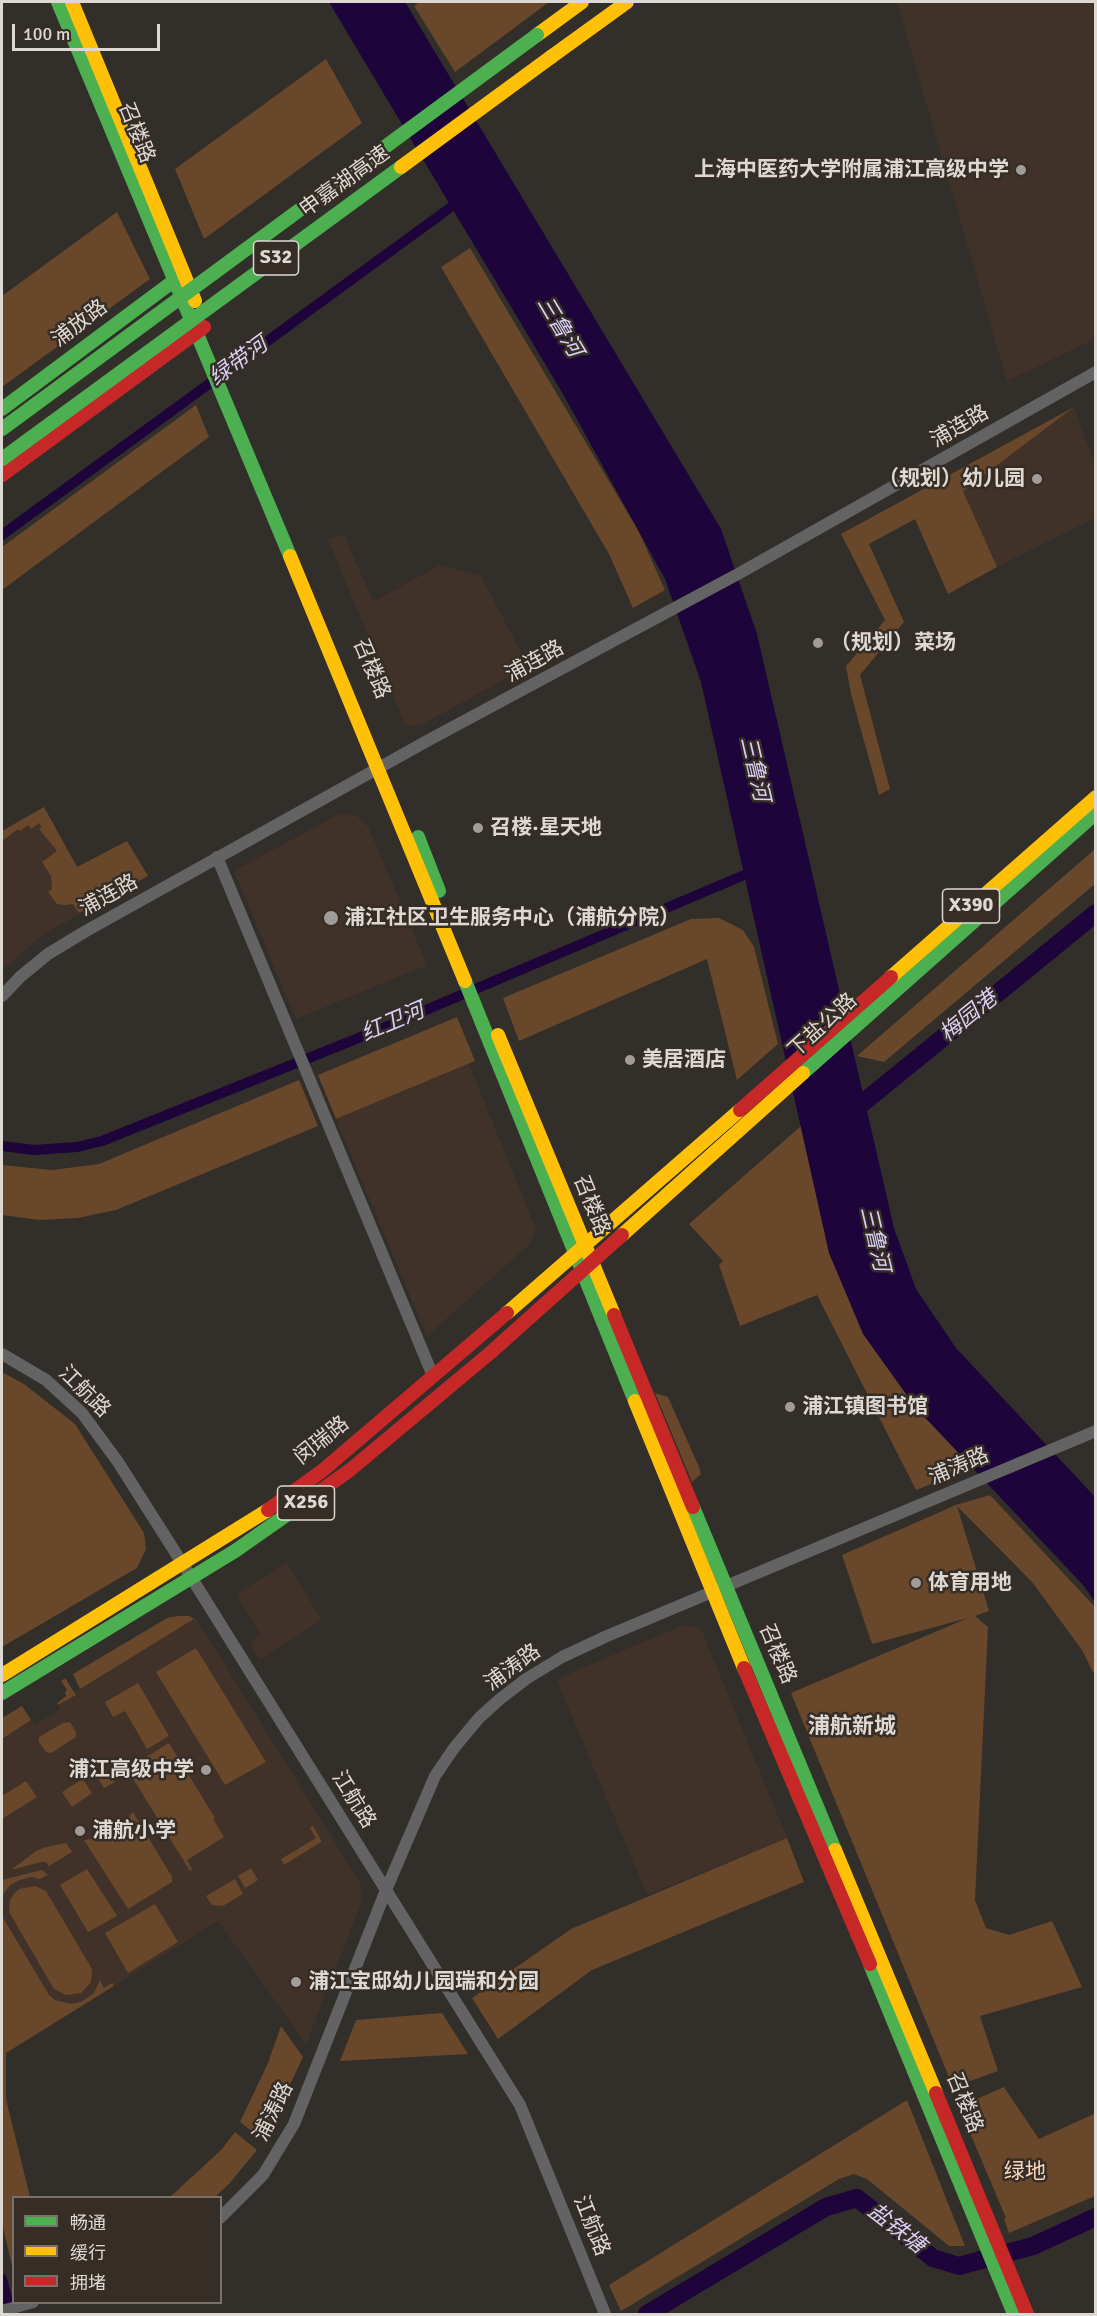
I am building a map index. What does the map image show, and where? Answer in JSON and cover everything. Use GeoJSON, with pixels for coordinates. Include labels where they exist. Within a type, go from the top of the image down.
{"type":"FeatureCollection","features":[{"type":"Feature","properties":{"kind":"main road","name":"召楼路"},"geometry":{"type":"LineString","coordinates":[[58,2],[179,277]]}},
{"type":"Feature","properties":{"kind":"main road","name":"召楼路"},"geometry":{"type":"LineString","coordinates":[[72,2],[179,277]]}},
{"type":"Feature","properties":{"kind":"main road","name":"申嘉湖高速"},"geometry":{"type":"LineString","coordinates":[[2,429],[582,2]]}},
{"type":"Feature","properties":{"kind":"main road","name":"申嘉湖高速"},"geometry":{"type":"LineString","coordinates":[[2,459],[627,2]]}},
{"type":"Feature","properties":{"kind":"main road"},"geometry":{"type":"LineString","coordinates":[[2,474],[200,330],[179,277]]}},
{"type":"Feature","properties":{"kind":"main road","name":"浦放路"},"geometry":{"type":"LineString","coordinates":[[2,409],[179,277]]}},
{"type":"Feature","properties":{"kind":"main road","name":"召楼路"},"geometry":{"type":"LineString","coordinates":[[200,330],[383,766],[580,1251],[581,1272],[712,1592],[891,2013],[986,2228]]}},
{"type":"Feature","properties":{"kind":"main road","name":"下盐公路"},"geometry":{"type":"LineString","coordinates":[[580,1251],[1095,797]]}},
{"type":"Feature","properties":{"kind":"main road","name":"下盐公路"},"geometry":{"type":"LineString","coordinates":[[581,1272],[1095,813]]}},
{"type":"Feature","properties":{"kind":"main road","name":"召楼路"},"geometry":{"type":"LineString","coordinates":[[580,1251],[591,1262],[725,1586],[986,2228],[1007,2284],[1014,2314]]}},
{"type":"Feature","properties":{"kind":"main road","name":"闵瑞路"},"geometry":{"type":"LineString","coordinates":[[2,1675],[274,1506],[322,1470],[580,1251]]}},
{"type":"Feature","properties":{"kind":"main road","name":"闵瑞路"},"geometry":{"type":"LineString","coordinates":[[2,1693],[282,1520],[350,1470],[490,1353],[581,1272]]}},
{"type":"Feature","properties":{"kind":"main road","name":"召楼路"},"geometry":{"type":"LineString","coordinates":[[1007,2284],[1027,2314]]}},
{"type":"Feature","properties":{"kind":"street","name":"浦连路"},"geometry":{"type":"LineString","coordinates":[[2,996],[20,977],[58,948],[217,857],[738,574],[1095,372]]}},
{"type":"Feature","properties":{"kind":"street"},"geometry":{"type":"LineString","coordinates":[[217,857],[433,1376]]}},
{"type":"Feature","properties":{"kind":"street","name":"江航路"},"geometry":{"type":"LineString","coordinates":[[2,1354],[46,1380],[82,1413],[118,1462],[191,1577],[520,2105],[605,2314]]}},
{"type":"Feature","properties":{"kind":"street","name":"浦涛路"},"geometry":{"type":"LineString","coordinates":[[222,2216],[262,2175],[294,2124],[386,1890],[435,1776],[479,1718],[500,1699],[526,1679],[562,1657],[607,1636],[1095,1431]]}},
{"type":"Feature","properties":{"kind":"street"},"geometry":{"type":"LineString","coordinates":[[2,2311],[28,2304]]}},
{"type":"Feature","properties":{"kind":"shaded area","name":"上海中医药大学附属浦江高级中学"},"geometry":{"type":"Polygon","coordinates":[[[897,2],[1095,2],[1095,339],[1007,381],[897,2]]]}},
{"type":"Feature","properties":{"kind":"shaded area","name":"（规划）幼儿园"},"geometry":{"type":"Polygon","coordinates":[[[1074,407],[1095,466],[1095,518],[997,567],[963,491],[1074,407]]]}},
{"type":"Feature","properties":{"kind":"shaded area"},"geometry":{"type":"Polygon","coordinates":[[[344,534],[373,602],[440,565],[481,576],[522,654],[544,643],[550,654],[425,723],[415,726],[405,725],[328,540],[344,534]]]}},
{"type":"Feature","properties":{"kind":"shaded area"},"geometry":{"type":"Polygon","coordinates":[[[44,807],[98,903],[40,937],[9,965],[2,966],[2,831],[44,807]]]}},
{"type":"Feature","properties":{"kind":"shaded area","name":"浦江社区卫生服务中心（浦航分院）"},"geometry":{"type":"Polygon","coordinates":[[[341,813],[356,815],[369,828],[427,965],[296,1019],[234,871],[341,813]]]}},
{"type":"Feature","properties":{"kind":"shaded area"},"geometry":{"type":"Polygon","coordinates":[[[469,1064],[535,1227],[535,1234],[530,1244],[427,1336],[336,1119],[469,1064]]]}},
{"type":"Feature","properties":{"kind":"shaded area"},"geometry":{"type":"Polygon","coordinates":[[[287,1563],[322,1620],[260,1660],[250,1644],[260,1633],[236,1594],[287,1563]]]}},
{"type":"Feature","properties":{"kind":"shaded area"},"geometry":{"type":"Polygon","coordinates":[[[194,1619],[199,1623],[359,1881],[362,1892],[361,1904],[306,2044],[218,1921],[6,2053],[2,1932],[2,1739],[31,1720],[35,1725],[61,1709],[58,1705],[76,1695],[74,1692],[194,1619]]]}},
{"type":"Feature","properties":{"kind":"shaded area"},"geometry":{"type":"Polygon","coordinates":[[[683,1625],[701,1629],[787,1838],[647,1895],[557,1681],[575,1671],[683,1625]]]}},
{"type":"Feature","properties":{"kind":"green space"},"geometry":{"type":"Polygon","coordinates":[[[419,2],[549,2],[455,72],[414,6],[419,2]]]}},
{"type":"Feature","properties":{"kind":"green space"},"geometry":{"type":"Polygon","coordinates":[[[326,59],[362,123],[204,239],[175,169],[326,59]]]}},
{"type":"Feature","properties":{"kind":"green space"},"geometry":{"type":"Polygon","coordinates":[[[117,212],[150,279],[2,387],[2,296],[117,212]]]}},
{"type":"Feature","properties":{"kind":"green space"},"geometry":{"type":"Polygon","coordinates":[[[470,248],[638,530],[665,590],[633,608],[609,554],[441,267],[470,248]]]}},
{"type":"Feature","properties":{"kind":"green space"},"geometry":{"type":"Polygon","coordinates":[[[196,405],[209,437],[2,590],[2,547],[196,405]]]}},
{"type":"Feature","properties":{"kind":"green space"},"geometry":{"type":"Polygon","coordinates":[[[1074,407],[963,491],[997,567],[948,594],[915,519],[869,544],[904,622],[860,675],[890,789],[879,795],[851,694],[846,666],[885,620],[841,534],[1074,407]]]}},
{"type":"Feature","properties":{"kind":"green space"},"geometry":{"type":"Polygon","coordinates":[[[44,807],[77,867],[127,841],[148,876],[79,913],[73,904],[57,904],[48,892],[52,889],[51,876],[42,862],[57,851],[39,829],[42,827],[39,823],[31,829],[28,825],[20,831],[18,829],[2,841],[2,831],[44,807]]]}},
{"type":"Feature","properties":{"kind":"green space"},"geometry":{"type":"Polygon","coordinates":[[[1095,849],[1095,884],[884,1062],[857,1056],[1095,849]]]}},
{"type":"Feature","properties":{"kind":"green space"},"geometry":{"type":"Polygon","coordinates":[[[719,918],[743,930],[754,947],[778,1044],[737,1080],[707,959],[519,1041],[503,998],[691,919],[719,918]]]}},
{"type":"Feature","properties":{"kind":"green space"},"geometry":{"type":"Polygon","coordinates":[[[457,1017],[475,1061],[336,1119],[318,1075],[457,1017]]]}},
{"type":"Feature","properties":{"kind":"green space"},"geometry":{"type":"Polygon","coordinates":[[[299,1080],[318,1126],[116,1210],[78,1218],[39,1220],[2,1215],[2,1165],[52,1170],[99,1164],[299,1080]]]}},
{"type":"Feature","properties":{"kind":"green space"},"geometry":{"type":"Polygon","coordinates":[[[801,1126],[1010,1453],[916,1490],[817,1295],[740,1326],[719,1265],[723,1261],[689,1224],[801,1126]]]}},
{"type":"Feature","properties":{"kind":"green space"},"geometry":{"type":"Polygon","coordinates":[[[2,1372],[24,1384],[75,1424],[144,1533],[146,1549],[137,1568],[2,1647],[2,1372]]]}},
{"type":"Feature","properties":{"kind":"green space"},"geometry":{"type":"Polygon","coordinates":[[[655,1393],[668,1397],[699,1467],[701,1474],[692,1482],[655,1393]]]}},
{"type":"Feature","properties":{"kind":"green space"},"geometry":{"type":"Polygon","coordinates":[[[990,1495],[1095,1607],[1096,1678],[1082,1650],[1032,1582],[957,1506],[989,1611],[975,1616],[988,1627],[975,1900],[986,1928],[1009,1935],[1052,1921],[1082,1987],[980,2016],[998,2071],[953,2087],[791,1693],[968,1618],[872,1644],[842,1555],[956,1505],[990,1495]]]}},
{"type":"Feature","properties":{"kind":"green space"},"geometry":{"type":"Polygon","coordinates":[[[189,1616],[196,1620],[199,1623],[194,1619],[80,1689],[73,1674],[167,1618],[189,1616]]]}},
{"type":"Feature","properties":{"kind":"green space"},"geometry":{"type":"Polygon","coordinates":[[[196,1648],[266,1762],[225,1785],[156,1672],[196,1648]]]}},
{"type":"Feature","properties":{"kind":"green space"},"geometry":{"type":"Polygon","coordinates":[[[65,1678],[76,1695],[58,1705],[57,1703],[66,1696],[67,1690],[61,1681],[65,1678]]]}},
{"type":"Feature","properties":{"kind":"green space"},"geometry":{"type":"Polygon","coordinates":[[[138,1683],[169,1736],[147,1749],[125,1711],[113,1717],[105,1702],[138,1683]]]}},
{"type":"Feature","properties":{"kind":"green space"},"geometry":{"type":"Polygon","coordinates":[[[22,1706],[31,1720],[2,1739],[2,1718],[22,1706]]]}},
{"type":"Feature","properties":{"kind":"green space"},"geometry":{"type":"Polygon","coordinates":[[[70,1722],[76,1732],[76,1737],[51,1753],[46,1752],[39,1742],[39,1737],[63,1723],[70,1722]]]}},
{"type":"Feature","properties":{"kind":"green space"},"geometry":{"type":"Polygon","coordinates":[[[169,1743],[215,1818],[213,1819],[224,1837],[187,1860],[192,1869],[190,1871],[127,1769],[169,1743]]]}},
{"type":"Feature","properties":{"kind":"green space"},"geometry":{"type":"Polygon","coordinates":[[[104,1767],[115,1782],[104,1788],[95,1773],[104,1767]]]}},
{"type":"Feature","properties":{"kind":"green space"},"geometry":{"type":"Polygon","coordinates":[[[83,1779],[92,1793],[72,1807],[62,1792],[83,1779]]]}},
{"type":"Feature","properties":{"kind":"green space"},"geometry":{"type":"Polygon","coordinates":[[[26,1781],[37,1797],[2,1819],[2,1796],[26,1781]]]}},
{"type":"Feature","properties":{"kind":"green space"},"geometry":{"type":"Polygon","coordinates":[[[133,1812],[172,1877],[172,1882],[128,1909],[84,1840],[99,1838],[112,1832],[133,1812]]]}},
{"type":"Feature","properties":{"kind":"green space"},"geometry":{"type":"Polygon","coordinates":[[[313,1826],[321,1842],[284,1865],[281,1859],[316,1838],[310,1828],[313,1826]]]}},
{"type":"Feature","properties":{"kind":"green space"},"geometry":{"type":"Polygon","coordinates":[[[787,1838],[804,1882],[592,1970],[498,2039],[472,1998],[571,1929],[787,1838]]]}},
{"type":"Feature","properties":{"kind":"green space"},"geometry":{"type":"Polygon","coordinates":[[[66,1843],[72,1852],[49,1866],[46,1862],[41,1862],[11,1870],[36,1851],[66,1843]]]}},
{"type":"Feature","properties":{"kind":"green space"},"geometry":{"type":"Polygon","coordinates":[[[251,1868],[258,1880],[245,1888],[238,1876],[251,1868]]]}},
{"type":"Feature","properties":{"kind":"green space"},"geometry":{"type":"Polygon","coordinates":[[[87,1869],[117,1916],[88,1932],[60,1885],[87,1869]]]}},
{"type":"Feature","properties":{"kind":"green space"},"geometry":{"type":"Polygon","coordinates":[[[42,1870],[48,1875],[39,1879],[31,1877],[10,1885],[4,1893],[2,1906],[2,1880],[42,1870]]]}},
{"type":"Feature","properties":{"kind":"green space"},"geometry":{"type":"Polygon","coordinates":[[[235,1879],[243,1894],[223,1906],[212,1905],[206,1896],[235,1879]]]}},
{"type":"Feature","properties":{"kind":"green space"},"geometry":{"type":"Polygon","coordinates":[[[35,1886],[46,1891],[92,1969],[91,1982],[81,1993],[66,1995],[54,1989],[9,1912],[10,1900],[19,1889],[35,1886]]]}},
{"type":"Feature","properties":{"kind":"green space"},"geometry":{"type":"Polygon","coordinates":[[[155,1904],[178,1942],[128,1973],[105,1933],[155,1904]]]}},
{"type":"Feature","properties":{"kind":"green space"},"geometry":{"type":"Polygon","coordinates":[[[2,1916],[49,1995],[55,2000],[71,2004],[81,2002],[94,1993],[100,1980],[104,1988],[112,1983],[114,1986],[6,2053],[6,2099],[30,2196],[12,2196],[12,2266],[2,2223],[2,1916]]]}},
{"type":"Feature","properties":{"kind":"green space"},"geometry":{"type":"Polygon","coordinates":[[[442,2013],[468,2054],[340,2061],[356,2020],[442,2013]]]}},
{"type":"Feature","properties":{"kind":"green space"},"geometry":{"type":"Polygon","coordinates":[[[281,2026],[303,2057],[265,2138],[259,2137],[240,2122],[268,2063],[281,2026]]]}},
{"type":"Feature","properties":{"kind":"green space","name":"绿地"},"geometry":{"type":"Polygon","coordinates":[[[1004,2087],[1039,2139],[1096,2113],[1095,2196],[1009,2233],[1004,2219],[1006,2218],[959,2107],[1004,2087]]]}},
{"type":"Feature","properties":{"kind":"green space"},"geometry":{"type":"Polygon","coordinates":[[[907,2100],[965,2246],[949,2246],[867,2179],[854,2174],[839,2179],[621,2311],[609,2285],[907,2100]]]}},
{"type":"Feature","properties":{"kind":"green space"},"geometry":{"type":"Polygon","coordinates":[[[235,2132],[257,2150],[216,2196],[171,2196],[222,2149],[235,2132]]]}},
{"type":"Feature","properties":{"kind":"water","name":"三鲁河"},"geometry":{"type":"Polygon","coordinates":[[[329,2],[405,2],[721,529],[757,634],[894,1228],[916,1289],[956,1348],[1095,1497],[1095,1602],[1084,1586],[916,1408],[863,1334],[829,1253],[701,682],[665,579],[563,394],[329,2]]]}},
{"type":"Feature","properties":{"kind":"waterway","name":"绿带河"},"geometry":{"type":"LineString","coordinates":[[2,535],[462,199]]}},
{"type":"Feature","properties":{"kind":"waterway","name":"红卫河"},"geometry":{"type":"LineString","coordinates":[[2,1146],[34,1150],[77,1147],[102,1141],[381,1029],[756,870]]}},
{"type":"Feature","properties":{"kind":"waterway","name":"梅园港"},"geometry":{"type":"LineString","coordinates":[[848,1115],[1096,913]]}},
{"type":"Feature","properties":{"kind":"waterway","name":"盐铁塘"},"geometry":{"type":"LineString","coordinates":[[647,2314],[826,2207],[857,2198],[933,2258],[959,2266],[1033,2246],[1096,2217]]}},
{"type":"Feature","properties":{"kind":"waterway"},"geometry":{"type":"LineString","coordinates":[[2,2279],[11,2314]]}},
{"type":"Feature","properties":{"kind":"traffic: fast"},"geometry":{"type":"LineString","coordinates":[[58,2],[290,556]]}},
{"type":"Feature","properties":{"kind":"traffic: fast"},"geometry":{"type":"LineString","coordinates":[[2,429],[537,35]]}},
{"type":"Feature","properties":{"kind":"traffic: fast"},"geometry":{"type":"LineString","coordinates":[[2,459],[401,167]]}},
{"type":"Feature","properties":{"kind":"traffic: fast"},"geometry":{"type":"LineString","coordinates":[[2,409],[183,274]]}},
{"type":"Feature","properties":{"kind":"traffic: fast"},"geometry":{"type":"LineString","coordinates":[[803,1073],[1096,813]]}},
{"type":"Feature","properties":{"kind":"traffic: fast"},"geometry":{"type":"LineString","coordinates":[[418,837],[439,891]]}},
{"type":"Feature","properties":{"kind":"traffic: fast"},"geometry":{"type":"LineString","coordinates":[[465,981],[635,1401]]}},
{"type":"Feature","properties":{"kind":"traffic: fast"},"geometry":{"type":"LineString","coordinates":[[2,1693],[235,1551],[322,1490]]}},
{"type":"Feature","properties":{"kind":"traffic: fast"},"geometry":{"type":"LineString","coordinates":[[693,1507],[835,1850]]}},
{"type":"Feature","properties":{"kind":"traffic: fast"},"geometry":{"type":"LineString","coordinates":[[870,1964],[1014,2314]]}},
{"type":"Feature","properties":{"kind":"traffic: slow"},"geometry":{"type":"LineString","coordinates":[[72,2],[195,301]]}},
{"type":"Feature","properties":{"kind":"traffic: slow"},"geometry":{"type":"LineString","coordinates":[[537,35],[582,2]]}},
{"type":"Feature","properties":{"kind":"traffic: slow"},"geometry":{"type":"LineString","coordinates":[[551,57],[627,2]]}},
{"type":"Feature","properties":{"kind":"traffic: slow"},"geometry":{"type":"LineString","coordinates":[[401,167],[551,57]]}},
{"type":"Feature","properties":{"kind":"traffic: slow"},"geometry":{"type":"LineString","coordinates":[[290,556],[465,981]]}},
{"type":"Feature","properties":{"kind":"traffic: slow"},"geometry":{"type":"LineString","coordinates":[[891,977],[1096,797]]}},
{"type":"Feature","properties":{"kind":"traffic: slow"},"geometry":{"type":"LineString","coordinates":[[498,1035],[614,1315]]}},
{"type":"Feature","properties":{"kind":"traffic: slow"},"geometry":{"type":"LineString","coordinates":[[622,1235],[803,1073]]}},
{"type":"Feature","properties":{"kind":"traffic: slow"},"geometry":{"type":"LineString","coordinates":[[507,1313],[740,1110]]}},
{"type":"Feature","properties":{"kind":"traffic: slow"},"geometry":{"type":"LineString","coordinates":[[635,1401],[744,1668]]}},
{"type":"Feature","properties":{"kind":"traffic: slow"},"geometry":{"type":"LineString","coordinates":[[2,1675],[268,1510]]}},
{"type":"Feature","properties":{"kind":"traffic: slow"},"geometry":{"type":"LineString","coordinates":[[835,1850],[936,2093]]}},
{"type":"Feature","properties":{"kind":"traffic: jam"},"geometry":{"type":"LineString","coordinates":[[2,475],[204,327]]}},
{"type":"Feature","properties":{"kind":"traffic: jam"},"geometry":{"type":"LineString","coordinates":[[740,1110],[891,977]]}},
{"type":"Feature","properties":{"kind":"traffic: jam"},"geometry":{"type":"LineString","coordinates":[[322,1490],[350,1470],[490,1353],[622,1235]]}},
{"type":"Feature","properties":{"kind":"traffic: jam"},"geometry":{"type":"LineString","coordinates":[[268,1510],[322,1471],[507,1313]]}},
{"type":"Feature","properties":{"kind":"traffic: jam"},"geometry":{"type":"LineString","coordinates":[[614,1315],[693,1507]]}},
{"type":"Feature","properties":{"kind":"traffic: jam"},"geometry":{"type":"LineString","coordinates":[[744,1668],[870,1964]]}},
{"type":"Feature","properties":{"kind":"traffic: jam"},"geometry":{"type":"LineString","coordinates":[[936,2093],[1027,2314]]}},
{"type":"Feature","properties":{"kind":"place","name":"上海中医药大学附属浦江高级中学"},"geometry":{"type":"Point","coordinates":[1021,170]}},
{"type":"Feature","properties":{"kind":"place","name":"（规划）幼儿园"},"geometry":{"type":"Point","coordinates":[1037,479]}},
{"type":"Feature","properties":{"kind":"place","name":"（规划）菜场"},"geometry":{"type":"Point","coordinates":[818,643]}},
{"type":"Feature","properties":{"kind":"place","name":"召楼·星天地"},"geometry":{"type":"Point","coordinates":[478,828]}},
{"type":"Feature","properties":{"kind":"place","name":"浦江社区卫生服务中心（浦航分院）"},"geometry":{"type":"Point","coordinates":[331,918]}},
{"type":"Feature","properties":{"kind":"place","name":"美居酒店"},"geometry":{"type":"Point","coordinates":[630,1060]}},
{"type":"Feature","properties":{"kind":"place","name":"浦江镇图书馆"},"geometry":{"type":"Point","coordinates":[790,1407]}},
{"type":"Feature","properties":{"kind":"place","name":"体育用地"},"geometry":{"type":"Point","coordinates":[916,1583]}},
{"type":"Feature","properties":{"kind":"place","name":"浦江高级中学"},"geometry":{"type":"Point","coordinates":[206,1770]}},
{"type":"Feature","properties":{"kind":"place","name":"浦航小学"},"geometry":{"type":"Point","coordinates":[80,1831]}},
{"type":"Feature","properties":{"kind":"place","name":"浦江宝邸幼儿园瑞和分园"},"geometry":{"type":"Point","coordinates":[296,1982]}},
{"type":"Feature","properties":{"kind":"district","name":"浦航新城"},"geometry":{"type":"Point","coordinates":[852,1727]}}]}
